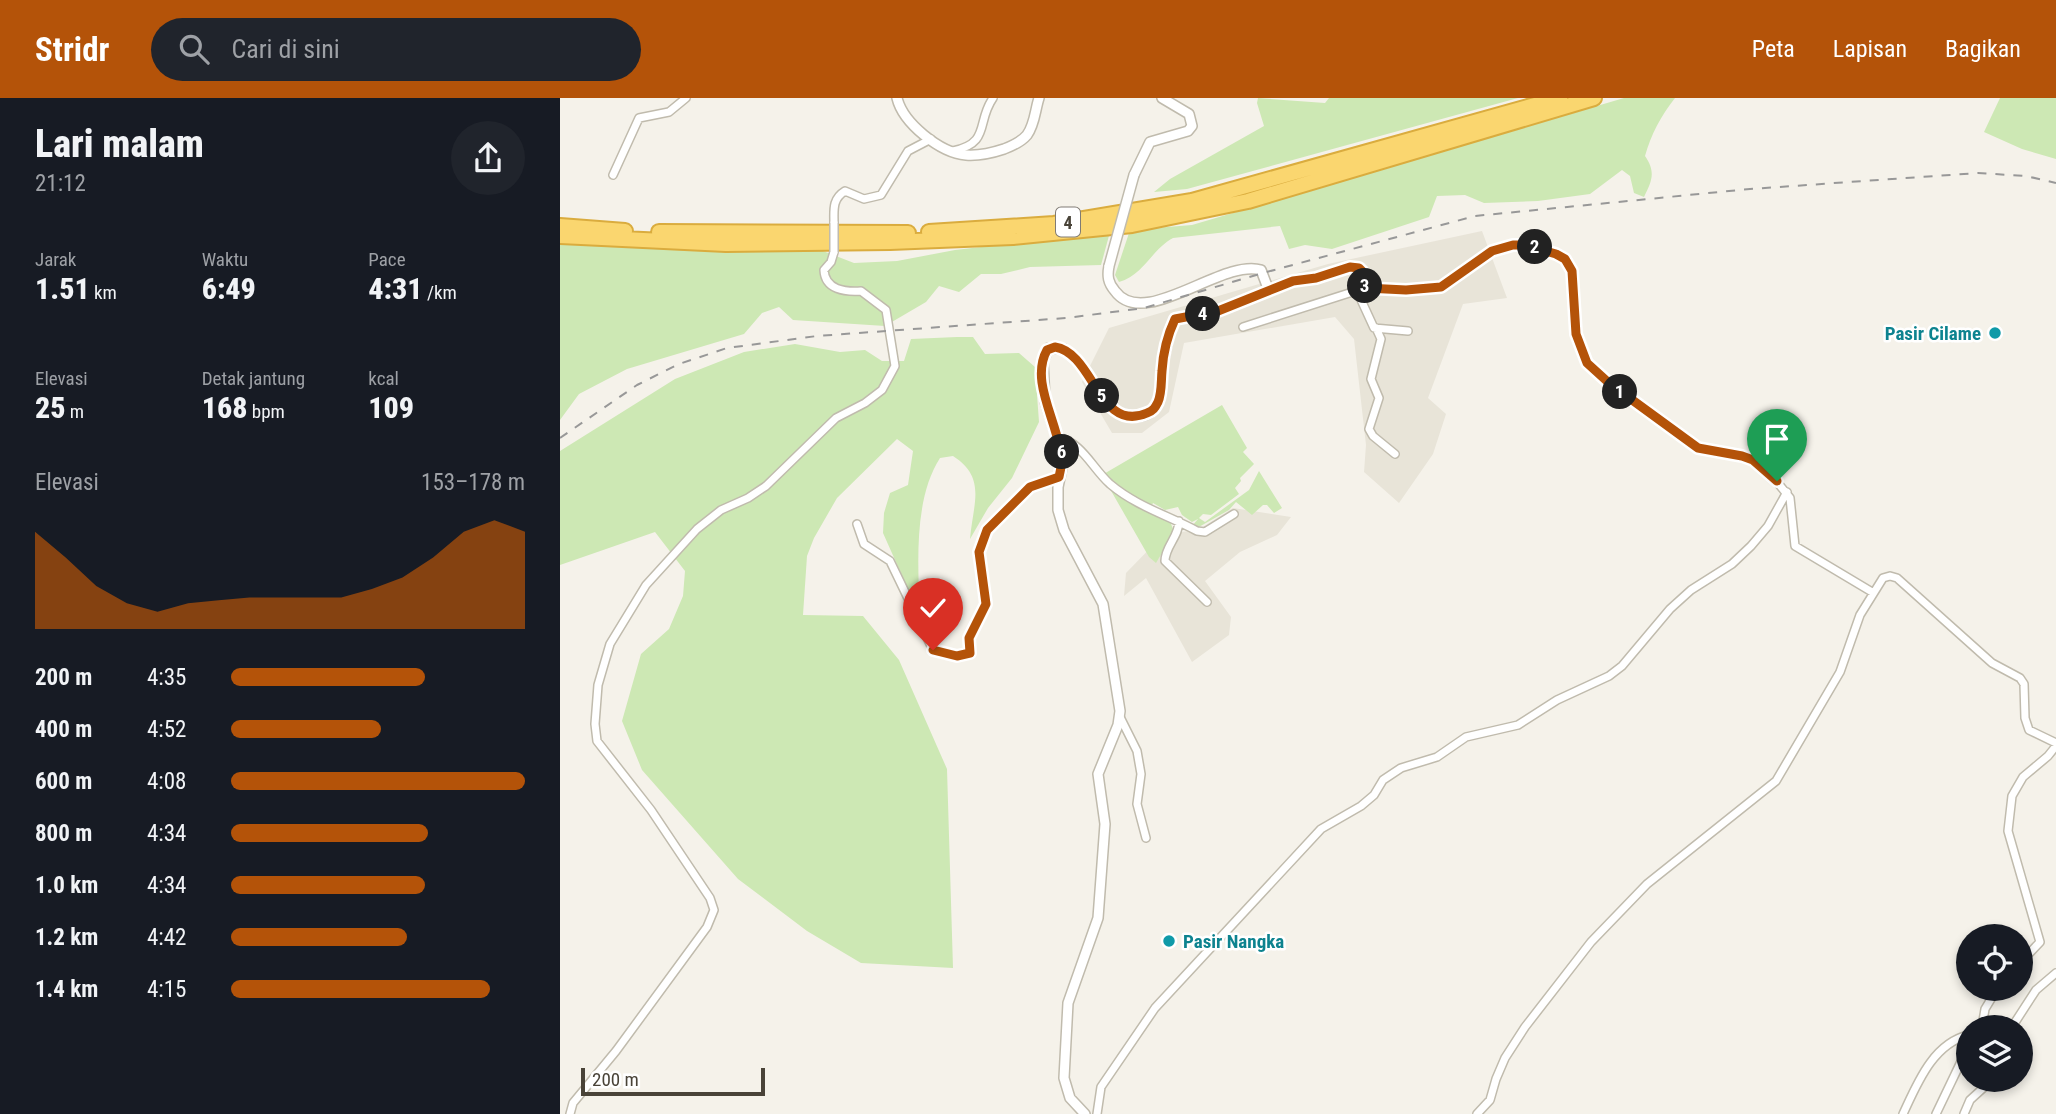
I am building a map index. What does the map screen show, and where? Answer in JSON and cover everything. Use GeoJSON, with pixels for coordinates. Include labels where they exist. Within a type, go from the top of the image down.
{"type":"FeatureCollection","features":[{"type":"Feature","properties":{"kind":"highway","name":"4"},"geometry":{"type":"LineString","coordinates":[[560,226],[740,234],[914,233],[1054,224],[1142,211],[1236,190],[1560,98]]}},
{"type":"Feature","properties":{"kind":"highway","name":"4"},"geometry":{"type":"LineString","coordinates":[[560,236],[726,244],[890,242],[1013,237],[1132,225],[1248,201],[1594,98]]}},
{"type":"Feature","properties":{"kind":"street"},"geometry":{"type":"LineString","coordinates":[[613,175],[639,118],[669,112],[687,98]]}},
{"type":"Feature","properties":{"kind":"street"},"geometry":{"type":"LineString","coordinates":[[897,98],[908,119],[932,139],[952,152],[963,155],[990,154],[1024,138],[1033,125],[1039,98]]}},
{"type":"Feature","properties":{"kind":"street"},"geometry":{"type":"LineString","coordinates":[[952,152],[964,149],[978,139],[993,98]]}},
{"type":"Feature","properties":{"kind":"street"},"geometry":{"type":"LineString","coordinates":[[1162,98],[1189,114],[1192,126],[1188,131],[1152,141],[1134,175],[1109,266],[1108,280],[1118,296],[1138,304],[1252,269],[1261,270],[1269,291]]}},
{"type":"Feature","properties":{"kind":"street"},"geometry":{"type":"LineString","coordinates":[[570,1114],[573,1103],[679,966],[707,927],[714,911],[710,898],[651,810],[597,741],[595,724],[598,685],[610,644],[646,585],[696,529],[720,510],[748,498],[766,486],[820,431],[836,418],[866,403],[881,390],[892,375],[895,366],[886,310],[862,291],[848,292],[832,287],[824,277],[824,270],[831,262],[834,252],[835,200],[845,191],[864,199],[881,195],[908,151],[932,139]]}},
{"type":"Feature","properties":{"kind":"street"},"geometry":{"type":"LineString","coordinates":[[1242,327],[1318,301],[1361,290],[1441,287],[1492,251],[1513,245],[1525,245],[1556,254],[1565,259],[1572,271],[1576,334],[1587,363],[1680,437],[1707,451],[1753,460],[1787,492],[1796,546],[1872,592]]}},
{"type":"Feature","properties":{"kind":"street"},"geometry":{"type":"LineString","coordinates":[[1146,838],[1137,804],[1141,774],[1137,751],[1120,717],[1104,610],[1096,588],[1060,521],[1059,477],[1063,463],[1044,393],[1043,361],[1049,348],[1060,348],[1069,352],[1113,409],[1126,416],[1138,417],[1151,412],[1157,405],[1164,356],[1175,319],[1218,311],[1293,281],[1316,278],[1354,266],[1363,272],[1361,290],[1381,340],[1371,375],[1379,398],[1369,429],[1373,436],[1395,454]]}},
{"type":"Feature","properties":{"kind":"street"},"geometry":{"type":"LineString","coordinates":[[1376,328],[1408,331]]}},
{"type":"Feature","properties":{"kind":"street"},"geometry":{"type":"LineString","coordinates":[[1057,437],[1072,442],[1109,483],[1141,506],[1202,532],[1234,514]]}},
{"type":"Feature","properties":{"kind":"street"},"geometry":{"type":"LineString","coordinates":[[857,524],[864,544],[890,561],[933,650],[945,654],[967,654],[971,651],[969,638],[986,604],[979,552],[987,530],[1030,487],[1059,477]]}},
{"type":"Feature","properties":{"kind":"street"},"geometry":{"type":"LineString","coordinates":[[1097,1114],[1101,1087],[1155,1008],[1321,829],[1360,806],[1374,795],[1383,780],[1401,768],[1437,757],[1466,737],[1518,726],[1557,700],[1609,676],[1622,666],[1670,609],[1751,547],[1768,526],[1787,492]]}},
{"type":"Feature","properties":{"kind":"street"},"geometry":{"type":"LineString","coordinates":[[1178,521],[1178,534],[1165,555],[1165,561],[1207,602]]}},
{"type":"Feature","properties":{"kind":"street"},"geometry":{"type":"LineString","coordinates":[[1477,1114],[1490,1100],[1505,1058],[1525,1027],[1591,942],[1647,884],[1776,780],[1840,672],[1860,615],[1883,578],[1897,578],[1992,663],[2015,673],[2024,684],[2025,718],[2029,730],[2056,744],[2048,756],[2023,776],[2012,796],[2008,831],[2039,942],[2033,949]]}},
{"type":"Feature","properties":{"kind":"street"},"geometry":{"type":"LineString","coordinates":[[1085,1114],[1070,1098],[1063,1078],[1068,1003],[1098,918],[1105,824],[1098,774],[1120,717]]}},
{"type":"Feature","properties":{"kind":"street"},"geometry":{"type":"LineString","coordinates":[[2020,1015],[2036,990],[2056,973]]}},
{"type":"Feature","properties":{"kind":"street"},"geometry":{"type":"LineString","coordinates":[[1903,1114],[1932,1060],[1956,1041]]}},
{"type":"Feature","properties":{"kind":"street"},"geometry":{"type":"LineString","coordinates":[[1936,1114],[1956,1072]]}},
{"type":"Feature","properties":{"kind":"street"},"geometry":{"type":"LineString","coordinates":[[1964,1114],[1970,1100],[1979,1092]]}},
{"type":"Feature","properties":{"kind":"shaded area"},"geometry":{"type":"Polygon","coordinates":[[[1482,231],[1507,298],[1463,304],[1428,398],[1446,414],[1433,454],[1399,503],[1364,472],[1366,445],[1354,339],[1335,317],[1184,343],[1169,412],[1142,433],[1112,433],[1082,382],[1109,328],[1328,264],[1482,231]]]}},
{"type":"Feature","properties":{"kind":"shaded area"},"geometry":{"type":"Polygon","coordinates":[[[1233,508],[1291,517],[1277,535],[1240,552],[1205,581],[1231,617],[1229,635],[1192,662],[1146,578],[1124,596],[1126,573],[1164,534],[1198,530],[1233,508]]]}},
{"type":"Feature","properties":{"kind":"green space"},"geometry":{"type":"Polygon","coordinates":[[[1258,98],[1325,103],[1329,98],[1518,98],[1187,189],[1154,192],[1170,179],[1264,126],[1258,98]]]}},
{"type":"Feature","properties":{"kind":"green space"},"geometry":{"type":"Polygon","coordinates":[[[1624,98],[1675,98],[1647,148],[1645,156],[1652,176],[1644,197],[1634,193],[1630,176],[1622,170],[1590,194],[1538,201],[1484,203],[1465,195],[1437,196],[1429,217],[1332,249],[1305,245],[1289,249],[1280,226],[1173,238],[1128,279],[1119,282],[1115,275],[1130,230],[1192,225],[1624,98]]]}},
{"type":"Feature","properties":{"kind":"green space"},"geometry":{"type":"Polygon","coordinates":[[[2000,98],[2056,98],[2056,159],[2022,149],[1984,132],[2000,98]]]}},
{"type":"Feature","properties":{"kind":"green space"},"geometry":{"type":"Polygon","coordinates":[[[1110,232],[1101,265],[1030,267],[1001,274],[981,274],[959,292],[939,286],[926,302],[885,326],[793,320],[779,307],[762,313],[744,334],[627,369],[579,394],[560,420],[560,242],[716,251],[823,251],[854,263],[897,261],[955,250],[1110,232]]]}},
{"type":"Feature","properties":{"kind":"green space"},"geometry":{"type":"Polygon","coordinates":[[[973,337],[985,354],[1019,353],[1035,367],[1039,422],[1012,478],[988,508],[970,539],[975,503],[974,482],[964,464],[953,456],[940,458],[931,475],[921,514],[918,556],[920,616],[883,533],[884,513],[890,493],[908,485],[913,451],[897,439],[837,498],[807,556],[803,615],[863,616],[899,660],[947,769],[953,968],[861,963],[807,931],[738,879],[642,770],[622,721],[641,654],[669,629],[683,596],[685,571],[655,532],[560,565],[560,451],[675,379],[744,352],[795,344],[840,352],[865,350],[882,361],[904,361],[911,339],[973,337]]]}},
{"type":"Feature","properties":{"kind":"green space"},"geometry":{"type":"Polygon","coordinates":[[[1222,405],[1247,448],[1243,452],[1254,464],[1240,478],[1241,481],[1235,488],[1239,494],[1211,515],[1203,514],[1199,518],[1205,522],[1249,490],[1259,471],[1282,508],[1274,513],[1267,505],[1263,505],[1252,515],[1236,502],[1229,510],[1197,528],[1192,526],[1198,519],[1192,522],[1182,515],[1178,507],[1165,510],[1153,503],[1150,509],[1170,521],[1174,532],[1156,563],[1149,557],[1102,475],[1222,405]]]}},
{"type":"Feature","properties":{"kind":"railway"},"geometry":{"type":"LineString","coordinates":[[560,438],[637,385],[679,364],[727,348],[817,336],[1066,318],[1144,308],[1475,216],[1750,189],[1978,173],[2026,176],[2056,183]]}},
{"type":"Feature","properties":{"kind":"place","name":"Pasir Cilame"},"geometry":{"type":"Point","coordinates":[1995,333]}},
{"type":"Feature","properties":{"kind":"place","name":"Pasir Nangka"},"geometry":{"type":"Point","coordinates":[1169,941]}},
{"type":"Feature","properties":{"kind":"route"},"geometry":{"type":"LineString","coordinates":[[933,650],[957,656],[970,653],[969,638],[986,604],[979,552],[987,530],[1030,487],[1059,477],[1062,455],[1044,393],[1043,361],[1049,348],[1055,347],[1069,352],[1108,405],[1131,418],[1138,417],[1151,412],[1157,405],[1164,356],[1175,319],[1218,311],[1293,281],[1316,278],[1354,266],[1363,272],[1366,288],[1427,289],[1445,285],[1492,251],[1513,245],[1525,245],[1556,254],[1565,259],[1572,271],[1576,334],[1587,363],[1680,437],[1707,451],[1753,460],[1777,481]]}}]}
